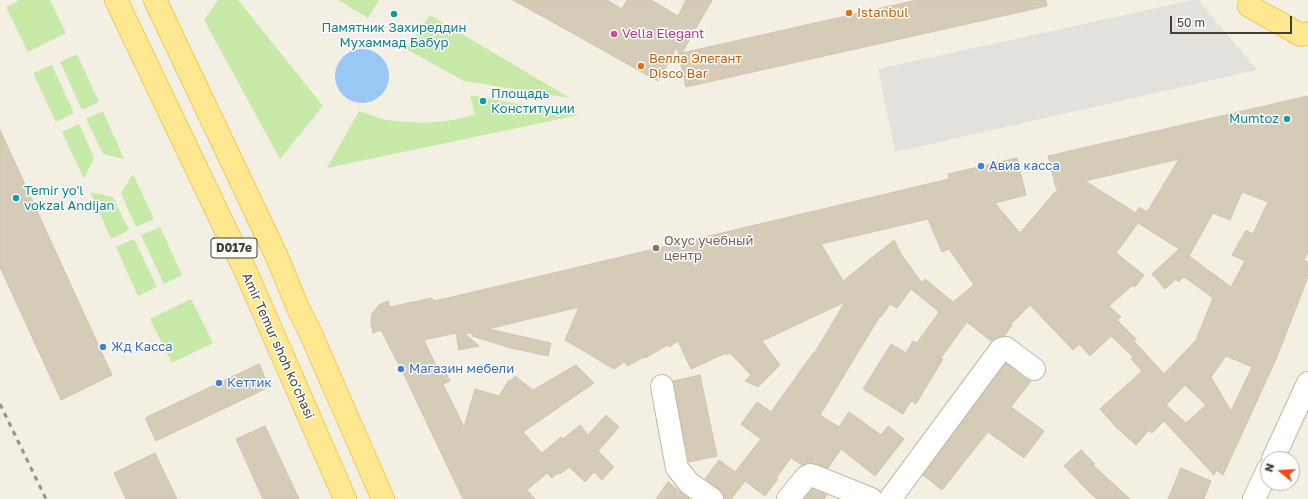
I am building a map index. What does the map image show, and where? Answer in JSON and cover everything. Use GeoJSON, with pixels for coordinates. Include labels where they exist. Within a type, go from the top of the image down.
{"type":"FeatureCollection","features":[{"type":"Feature","properties":{"kind":"main road","name":"Amir Temur shoh ko'chasi"},"geometry":{"type":"LineString","coordinates":[[116,0],[246,272],[345,499]]}},
{"type":"Feature","properties":{"kind":"main road","name":"D017e"},"geometry":{"type":"LineString","coordinates":[[155,0],[277,257],[298,308],[310,332],[383,499]]}},
{"type":"Feature","properties":{"kind":"main road"},"geometry":{"type":"LineString","coordinates":[[1245,2],[1274,0]]}},
{"type":"Feature","properties":{"kind":"main road"},"geometry":{"type":"LineString","coordinates":[[1245,2],[1306,36]]}},
{"type":"Feature","properties":{"kind":"main road"},"geometry":{"type":"LineString","coordinates":[[246,272],[277,257]]}},
{"type":"Feature","properties":{"kind":"street"},"geometry":{"type":"LineString","coordinates":[[890,499],[1001,349],[1006,348],[1034,368]]}},
{"type":"Feature","properties":{"kind":"street"},"geometry":{"type":"LineString","coordinates":[[1277,451],[1308,383]]}},
{"type":"Feature","properties":{"kind":"street"},"geometry":{"type":"LineString","coordinates":[[662,386],[677,468],[689,483],[712,499]]}},
{"type":"Feature","properties":{"kind":"street"},"geometry":{"type":"LineString","coordinates":[[788,499],[806,477],[810,475],[872,499]]}},
{"type":"Feature","properties":{"kind":"street"},"geometry":{"type":"LineString","coordinates":[[1254,499],[1260,486]]}},
{"type":"Feature","properties":{"kind":"green space"},"geometry":{"type":"Polygon","coordinates":[[[19,0],[50,0],[66,33],[28,52],[6,7],[19,0]]]}},
{"type":"Feature","properties":{"kind":"green space"},"geometry":{"type":"Polygon","coordinates":[[[218,0],[238,0],[323,106],[280,159],[204,20],[218,0]]]}},
{"type":"Feature","properties":{"kind":"green space"},"geometry":{"type":"Polygon","coordinates":[[[338,0],[379,0],[368,18],[338,0]]]}},
{"type":"Feature","properties":{"kind":"green space"},"geometry":{"type":"Polygon","coordinates":[[[430,15],[570,98],[464,81],[406,49],[430,15]]]}},
{"type":"Feature","properties":{"kind":"green space"},"geometry":{"type":"Polygon","coordinates":[[[77,54],[99,102],[82,110],[60,62],[77,54]]]}},
{"type":"Feature","properties":{"kind":"green space"},"geometry":{"type":"Polygon","coordinates":[[[52,65],[74,113],[56,122],[33,73],[52,65]]]}},
{"type":"Feature","properties":{"kind":"green space"},"geometry":{"type":"Polygon","coordinates":[[[470,95],[579,115],[327,168],[359,111],[385,120],[421,123],[447,121],[475,115],[470,95]]]}},
{"type":"Feature","properties":{"kind":"green space"},"geometry":{"type":"Polygon","coordinates":[[[103,111],[124,159],[103,154],[86,119],[103,111]]]}},
{"type":"Feature","properties":{"kind":"green space"},"geometry":{"type":"Polygon","coordinates":[[[79,124],[94,158],[84,179],[62,132],[79,124]]]}},
{"type":"Feature","properties":{"kind":"green space"},"geometry":{"type":"Polygon","coordinates":[[[133,174],[154,219],[136,227],[121,193],[133,174]]]}},
{"type":"Feature","properties":{"kind":"green space"},"geometry":{"type":"Polygon","coordinates":[[[90,192],[113,197],[129,230],[111,239],[90,192]]]}},
{"type":"Feature","properties":{"kind":"green space"},"geometry":{"type":"Polygon","coordinates":[[[160,227],[182,275],[164,284],[141,235],[160,227]]]}},
{"type":"Feature","properties":{"kind":"green space"},"geometry":{"type":"Polygon","coordinates":[[[134,239],[157,287],[138,296],[116,247],[134,239]]]}},
{"type":"Feature","properties":{"kind":"green space"},"geometry":{"type":"Polygon","coordinates":[[[191,299],[213,343],[172,363],[150,319],[191,299]]]}},
{"type":"Feature","properties":{"kind":"shaded area"},"geometry":{"type":"Polygon","coordinates":[[[1198,0],[1257,70],[895,152],[878,69],[1198,0]]]}},
{"type":"Feature","properties":{"kind":"water"},"geometry":{"type":"Polygon","coordinates":[[[362,49],[372,51],[381,57],[387,66],[389,76],[387,86],[381,95],[372,101],[362,103],[352,101],[343,95],[337,86],[335,76],[337,66],[343,57],[352,51],[362,49]]]}},
{"type":"Feature","properties":{"kind":"building"},"geometry":{"type":"Polygon","coordinates":[[[513,0],[607,0],[622,9],[627,0],[651,0],[678,16],[686,0],[712,0],[682,53],[917,0],[1046,0],[1047,6],[686,87],[677,47],[658,81],[513,0]]]}},
{"type":"Feature","properties":{"kind":"building"},"geometry":{"type":"Polygon","coordinates":[[[1308,96],[1308,252],[1304,260],[1308,262],[1308,277],[1277,357],[1223,475],[1216,470],[1214,475],[1164,421],[1152,433],[1149,430],[1136,445],[1116,427],[1100,409],[1142,371],[1131,359],[1133,357],[1111,336],[1090,356],[1079,344],[1073,350],[1030,305],[1011,324],[1012,325],[1004,336],[998,337],[991,341],[967,322],[941,358],[943,359],[916,404],[911,401],[903,414],[863,389],[891,344],[906,353],[913,341],[917,343],[939,312],[911,289],[897,308],[890,304],[881,317],[880,316],[820,415],[839,427],[849,412],[881,435],[888,426],[904,439],[875,476],[841,449],[828,468],[813,463],[802,465],[791,458],[765,496],[745,481],[731,499],[724,499],[723,493],[705,479],[719,460],[735,472],[761,439],[741,424],[757,402],[771,412],[815,352],[845,302],[762,341],[780,365],[758,387],[745,381],[751,375],[730,353],[727,355],[726,353],[691,369],[678,341],[669,347],[668,345],[628,366],[624,362],[614,369],[565,340],[579,307],[488,329],[551,343],[548,356],[511,348],[472,336],[473,333],[465,334],[479,346],[459,350],[456,333],[424,340],[437,368],[442,365],[450,381],[443,384],[464,427],[475,389],[499,396],[509,380],[511,381],[515,376],[533,390],[576,365],[594,383],[523,432],[542,453],[561,437],[563,439],[580,425],[588,435],[606,415],[619,427],[598,451],[614,467],[602,480],[594,472],[585,482],[569,467],[552,478],[547,473],[527,490],[535,499],[463,499],[381,330],[373,333],[371,324],[372,313],[379,305],[388,301],[390,307],[432,298],[433,301],[448,298],[949,179],[948,174],[1017,158],[1026,195],[995,203],[1020,233],[1058,188],[1056,188],[1048,156],[1308,96]],[[1179,159],[1085,181],[1136,213],[1139,207],[1147,212],[1179,159]],[[1242,192],[1230,220],[1213,213],[1189,256],[1231,287],[1245,261],[1232,255],[1246,230],[1253,234],[1268,202],[1242,192]],[[928,219],[821,244],[843,281],[894,240],[901,254],[922,283],[925,279],[953,302],[974,285],[949,249],[942,252],[928,219]],[[1138,223],[1116,253],[1144,275],[1135,287],[1133,285],[1109,306],[1121,317],[1117,320],[1136,339],[1134,341],[1164,374],[1196,340],[1213,298],[1184,277],[1178,282],[1176,279],[1165,289],[1152,274],[1179,249],[1138,223]],[[1226,356],[1211,377],[1231,411],[1252,367],[1226,356]],[[1185,385],[1166,405],[1186,423],[1206,405],[1185,385]]]}},
{"type":"Feature","properties":{"kind":"building","name":"Temir yo'l vokzal Andijan"},"geometry":{"type":"Polygon","coordinates":[[[0,130],[112,375],[61,400],[0,267],[0,130]]]}},
{"type":"Feature","properties":{"kind":"building"},"geometry":{"type":"Polygon","coordinates":[[[1006,363],[1026,379],[1031,381],[1011,407],[1044,431],[1024,458],[988,432],[942,490],[923,475],[1006,363]]]}},
{"type":"Feature","properties":{"kind":"building"},"geometry":{"type":"Polygon","coordinates":[[[259,364],[269,387],[156,441],[145,418],[259,364]]]}},
{"type":"Feature","properties":{"kind":"building"},"geometry":{"type":"Polygon","coordinates":[[[700,375],[717,456],[689,462],[673,381],[700,375]]]}},
{"type":"Feature","properties":{"kind":"building"},"geometry":{"type":"Polygon","coordinates":[[[265,426],[299,499],[263,499],[236,439],[265,426]]]}},
{"type":"Feature","properties":{"kind":"building"},"geometry":{"type":"Polygon","coordinates":[[[1081,450],[1095,464],[1093,465],[1130,499],[1097,499],[1091,494],[1064,466],[1081,450]]]}},
{"type":"Feature","properties":{"kind":"building"},"geometry":{"type":"Polygon","coordinates":[[[155,453],[177,499],[126,499],[114,473],[155,453]]]}},
{"type":"Feature","properties":{"kind":"building"},"geometry":{"type":"Polygon","coordinates":[[[1181,468],[1211,481],[1204,499],[1168,499],[1181,468]]]}},
{"type":"Feature","properties":{"kind":"building"},"geometry":{"type":"Polygon","coordinates":[[[668,482],[682,493],[690,499],[656,499],[668,482]]]}},
{"type":"Feature","properties":{"kind":"building"},"geometry":{"type":"Polygon","coordinates":[[[812,489],[827,495],[824,499],[804,499],[812,489]]]}},
{"type":"Feature","properties":{"kind":"railway"},"geometry":{"type":"LineString","coordinates":[[0,404],[46,499]]}},
{"type":"Feature","properties":{"kind":"place","name":"Istanbul"},"geometry":{"type":"Point","coordinates":[849,13]}},
{"type":"Feature","properties":{"kind":"place","name":"Памятник Захиреддин Мухаммад Бабур"},"geometry":{"type":"Point","coordinates":[394,14]}},
{"type":"Feature","properties":{"kind":"place","name":"Vella Elegant"},"geometry":{"type":"Point","coordinates":[614,34]}},
{"type":"Feature","properties":{"kind":"place","name":"Велла Элегант Disco Bar"},"geometry":{"type":"Point","coordinates":[641,66]}},
{"type":"Feature","properties":{"kind":"place","name":"Площадь Конституции"},"geometry":{"type":"Point","coordinates":[483,101]}},
{"type":"Feature","properties":{"kind":"place","name":"Mumtoz"},"geometry":{"type":"Point","coordinates":[1287,119]}},
{"type":"Feature","properties":{"kind":"place","name":"Авиа касса"},"geometry":{"type":"Point","coordinates":[981,166]}},
{"type":"Feature","properties":{"kind":"place","name":"Temir yo'l vokzal Andijan"},"geometry":{"type":"Point","coordinates":[16,198]}},
{"type":"Feature","properties":{"kind":"place","name":"Охус учебный центр"},"geometry":{"type":"Point","coordinates":[656,248]}},
{"type":"Feature","properties":{"kind":"place","name":"Жд Касса"},"geometry":{"type":"Point","coordinates":[103,347]}},
{"type":"Feature","properties":{"kind":"place","name":"Магазин мебели"},"geometry":{"type":"Point","coordinates":[401,369]}},
{"type":"Feature","properties":{"kind":"place","name":"Кеттик"},"geometry":{"type":"Point","coordinates":[219,383]}}]}
